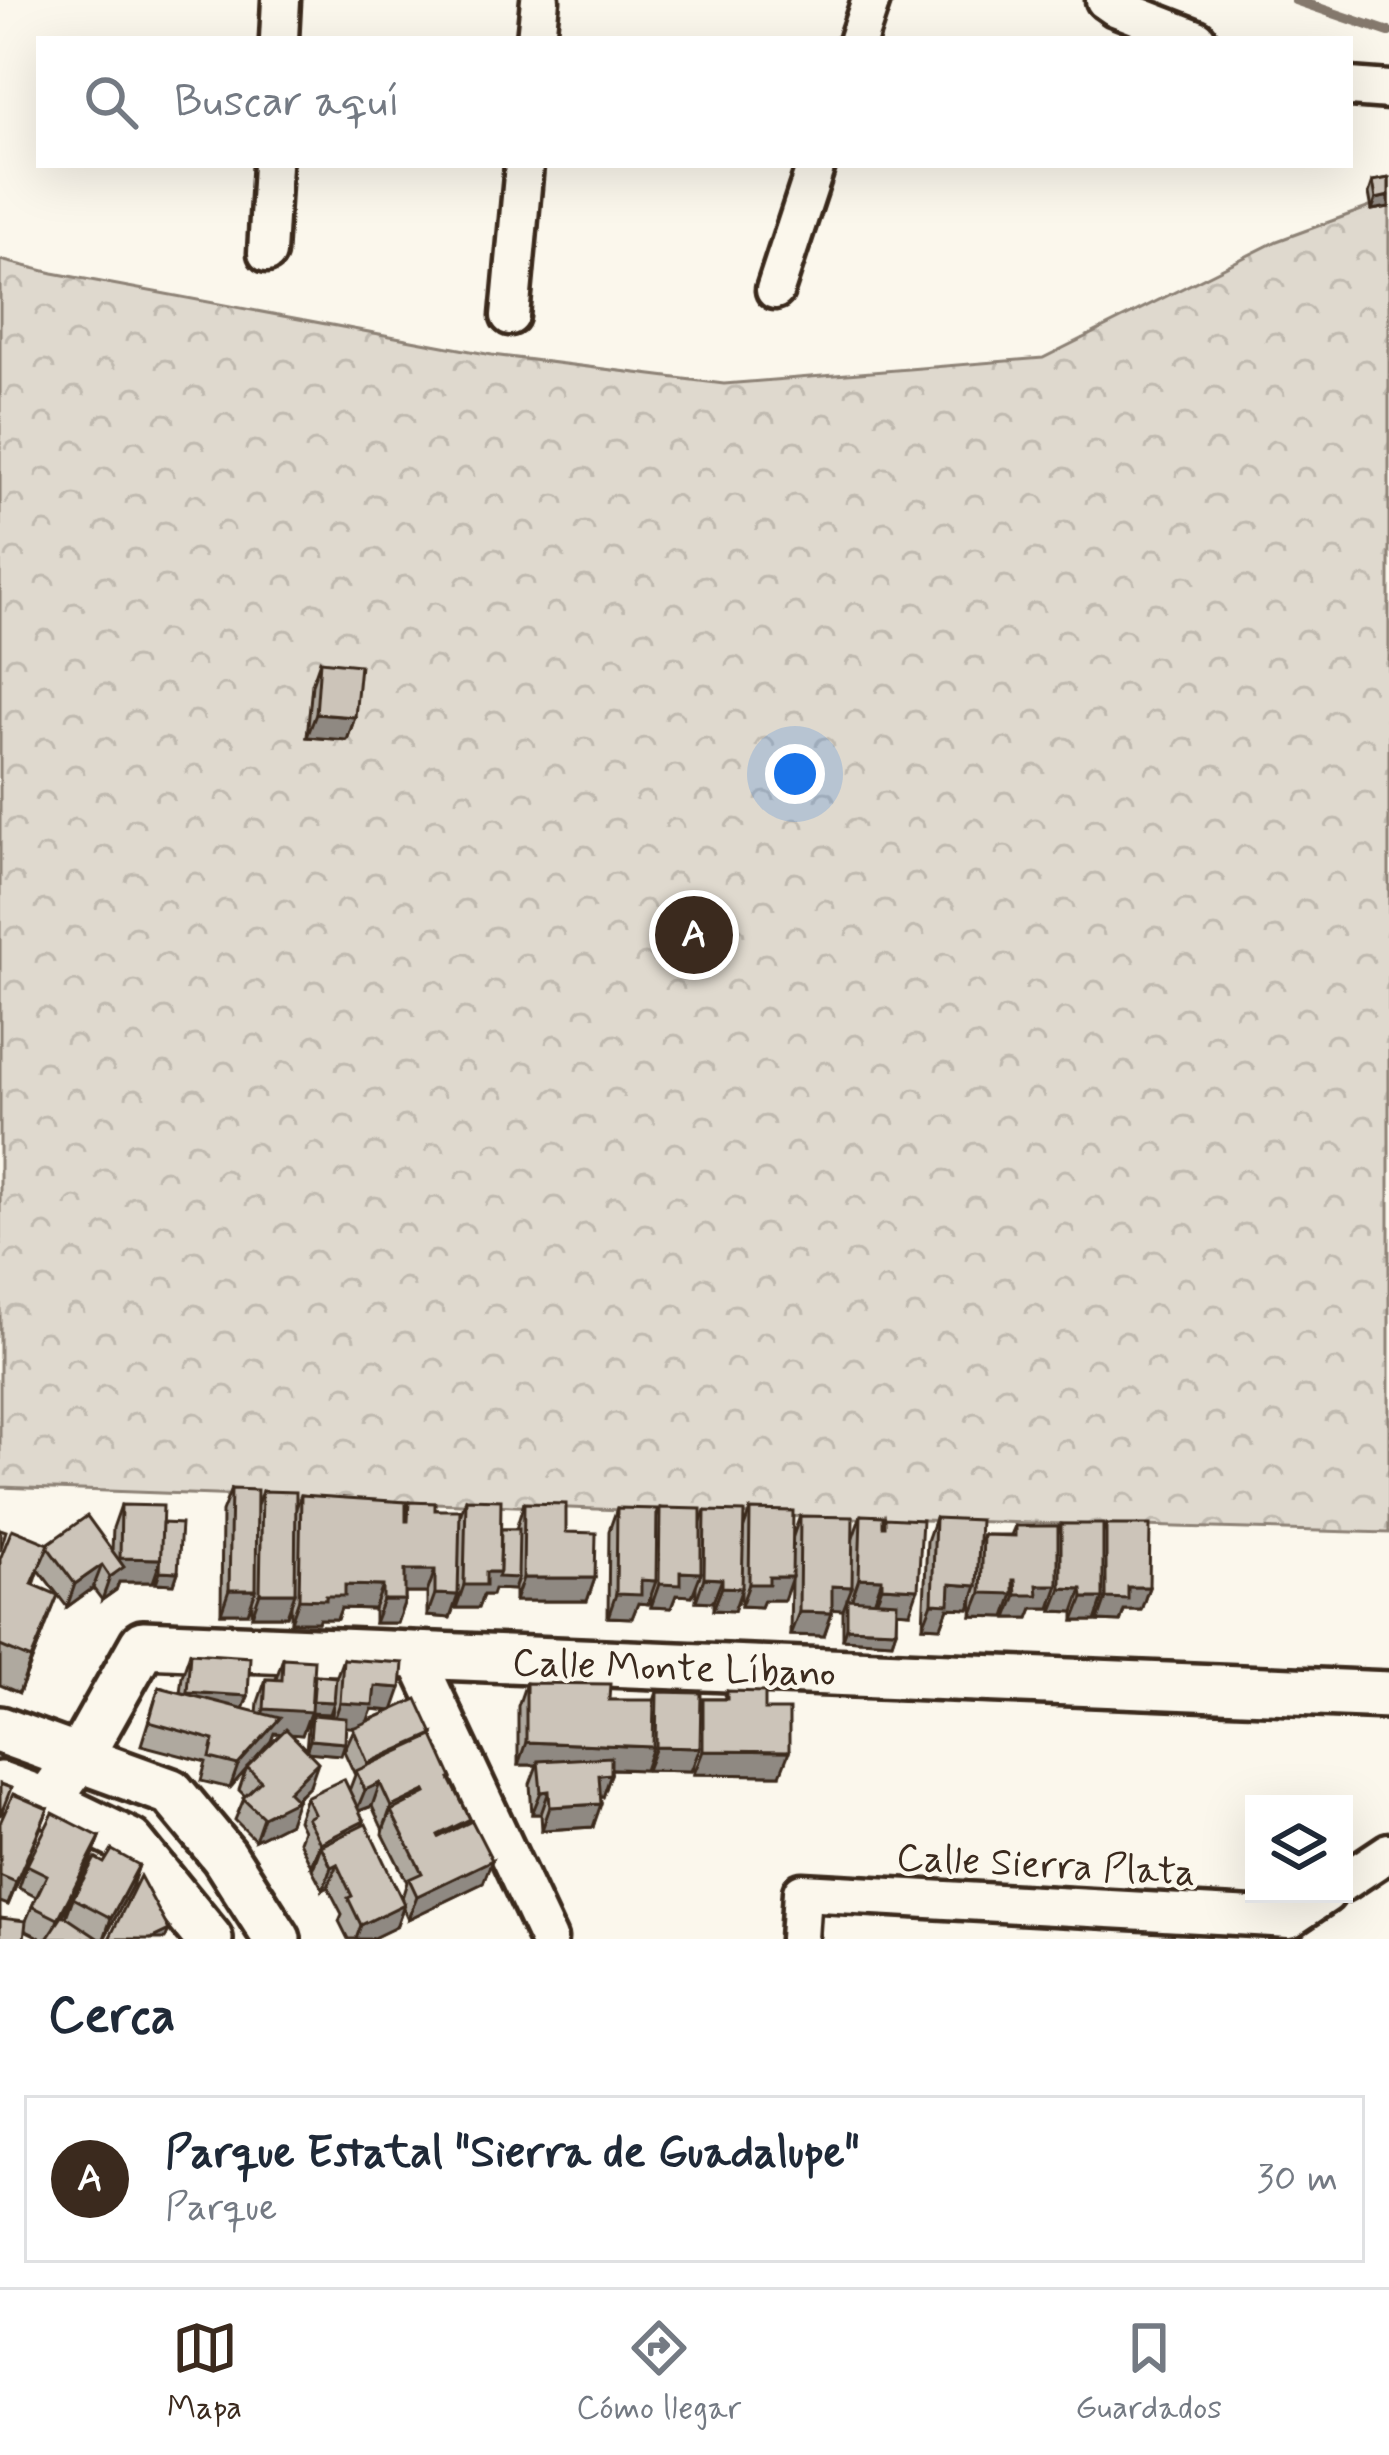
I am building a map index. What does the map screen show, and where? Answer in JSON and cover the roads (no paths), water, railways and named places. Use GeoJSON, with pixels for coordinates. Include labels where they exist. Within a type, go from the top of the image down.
{"type":"FeatureCollection","features":[{"type":"Feature","properties":{"kind":"street"},"geometry":{"type":"LineString","coordinates":[[279,36],[281,0]]}},
{"type":"Feature","properties":{"kind":"street"},"geometry":{"type":"LineString","coordinates":[[536,36],[540,0]]}},
{"type":"Feature","properties":{"kind":"street"},"geometry":{"type":"LineString","coordinates":[[859,36],[871,0]]}},
{"type":"Feature","properties":{"kind":"street"},"geometry":{"type":"LineString","coordinates":[[1105,0],[1189,36]]}},
{"type":"Feature","properties":{"kind":"street"},"geometry":{"type":"LineString","coordinates":[[1353,87],[1389,90]]}},
{"type":"Feature","properties":{"kind":"street"},"geometry":{"type":"LineString","coordinates":[[267,254],[272,168]]}},
{"type":"Feature","properties":{"kind":"street"},"geometry":{"type":"LineString","coordinates":[[510,316],[524,168]]}},
{"type":"Feature","properties":{"kind":"street"},"geometry":{"type":"LineString","coordinates":[[775,290],[815,168]]}},
{"type":"Feature","properties":{"kind":"street","name":"Calle Monte Líbano"},"geometry":{"type":"LineString","coordinates":[[47,1802],[80,1758],[143,1644],[1389,1695]]}},
{"type":"Feature","properties":{"kind":"street"},"geometry":{"type":"LineString","coordinates":[[415,1655],[548,1939]]}},
{"type":"Feature","properties":{"kind":"street"},"geometry":{"type":"LineString","coordinates":[[0,1730],[171,1792],[224,1856],[277,1939]]}},
{"type":"Feature","properties":{"kind":"street"},"geometry":{"type":"LineString","coordinates":[[0,1785],[130,1842],[209,1939]]}},
{"type":"Feature","properties":{"kind":"street"},"geometry":{"type":"LineString","coordinates":[[1353,1876],[1389,1852]]}},
{"type":"Feature","properties":{"kind":"street","name":"Calle Sierra Plata"},"geometry":{"type":"LineString","coordinates":[[800,1939],[802,1892],[1289,1919],[1313,1903]]}},
{"type":"Feature","properties":{"kind":"waterway"},"geometry":{"type":"LineString","coordinates":[[1295,0],[1389,32]]}},
{"type":"Feature","properties":{"kind":"place","name":"Parque Estatal \"Sierra de Guadalupe\""},"geometry":{"type":"Point","coordinates":[694,935]}}]}
